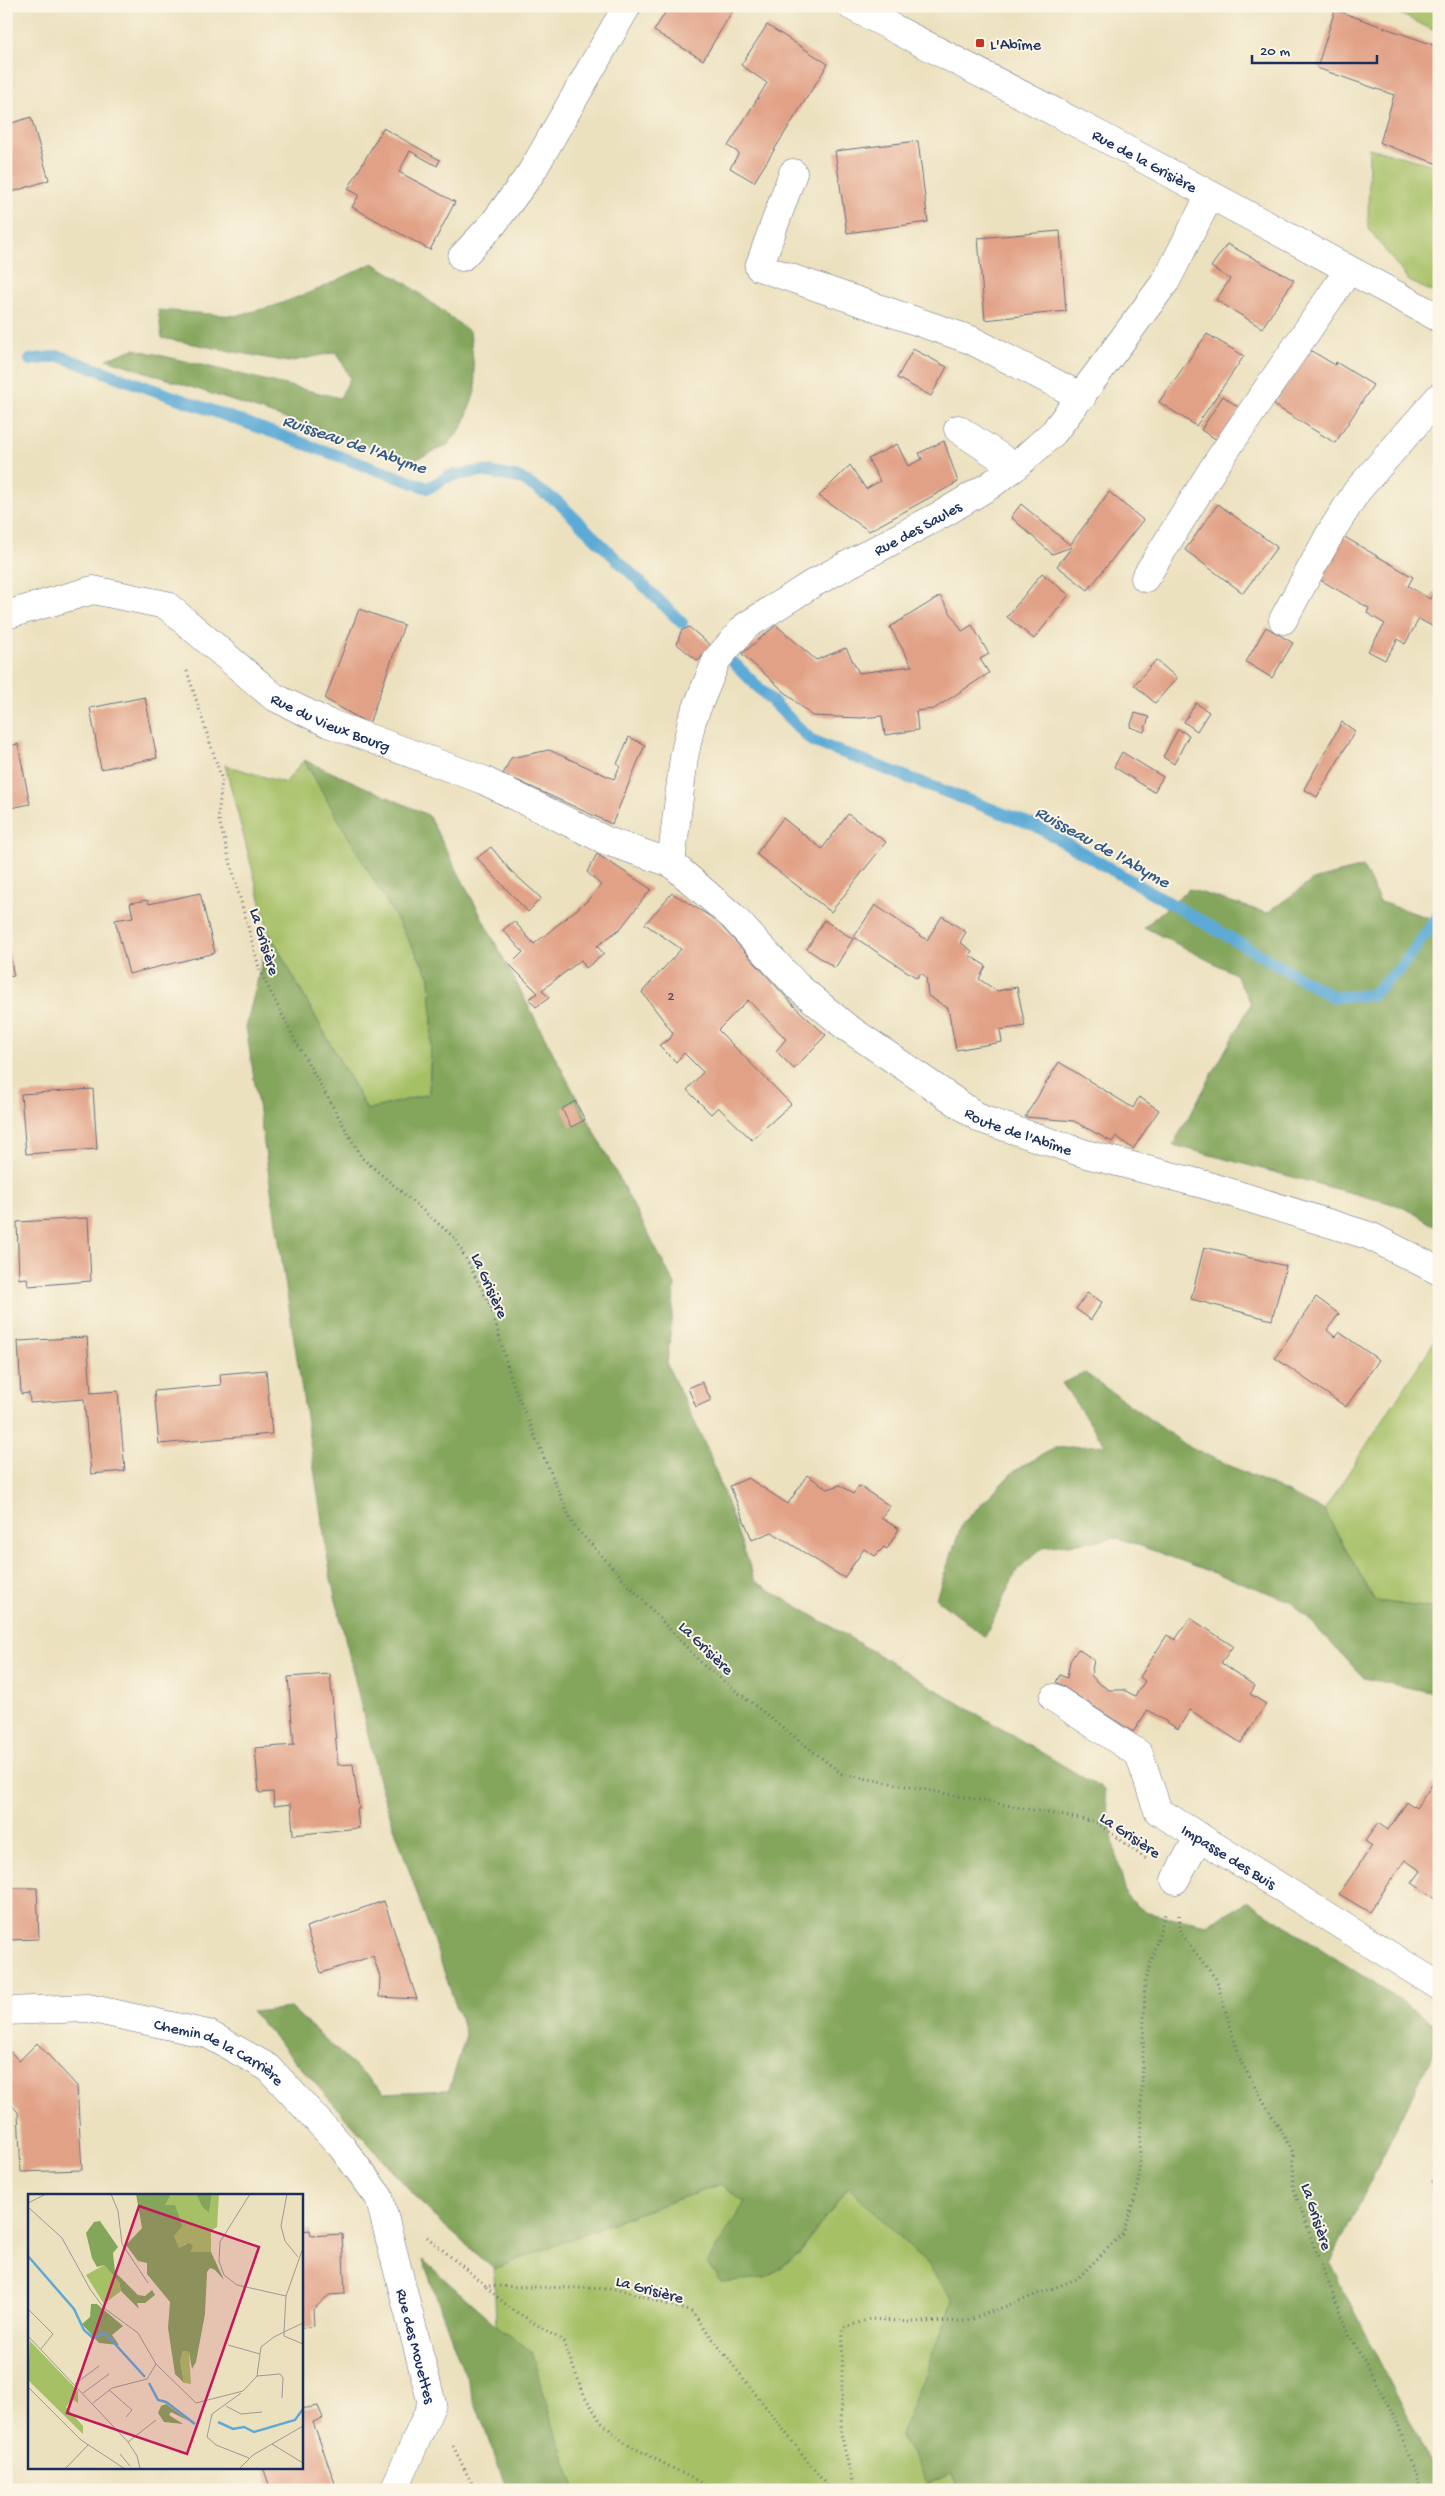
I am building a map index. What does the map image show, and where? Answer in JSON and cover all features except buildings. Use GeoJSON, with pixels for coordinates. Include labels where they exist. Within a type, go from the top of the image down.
{"type":"FeatureCollection","features":[{"type":"Feature","properties":{"kind":"street"},"geometry":{"type":"LineString","coordinates":[[462,257],[493,224],[531,173],[628,6]]}},
{"type":"Feature","properties":{"kind":"street","name":"Rue de la Grisière"},"geometry":{"type":"LineString","coordinates":[[851,6],[1103,137],[1348,271],[1439,318]]}},
{"type":"Feature","properties":{"kind":"street"},"geometry":{"type":"LineString","coordinates":[[793,173],[760,266],[971,340],[1082,397]]}},
{"type":"Feature","properties":{"kind":"street","name":"Rue des Saules"},"geometry":{"type":"LineString","coordinates":[[671,863],[684,757],[692,720],[717,659],[746,626],[812,584],[944,513],[1015,467],[1054,432],[1082,397],[1166,281],[1210,195]]}},
{"type":"Feature","properties":{"kind":"street"},"geometry":{"type":"LineString","coordinates":[[1144,578],[1214,466],[1348,271]]}},
{"type":"Feature","properties":{"kind":"street"},"geometry":{"type":"LineString","coordinates":[[1283,620],[1331,532],[1356,491],[1439,397]]}},
{"type":"Feature","properties":{"kind":"street"},"geometry":{"type":"LineString","coordinates":[[958,429],[1015,467]]}},
{"type":"Feature","properties":{"kind":"street","name":"Rue du Vieux Bourg"},"geometry":{"type":"LineString","coordinates":[[6,615],[94,590],[166,605],[274,697],[328,723],[483,780],[607,841],[671,863]]}},
{"type":"Feature","properties":{"kind":"street","name":"Route de l'Abîme"},"geometry":{"type":"LineString","coordinates":[[671,863],[733,917],[797,986],[845,1026],[981,1119],[1086,1154],[1206,1185],[1370,1236],[1439,1271]]}},
{"type":"Feature","properties":{"kind":"street","name":"Impasse des Buis"},"geometry":{"type":"LineString","coordinates":[[1054,1698],[1139,1754],[1158,1811],[1439,1986]]}},
{"type":"Feature","properties":{"kind":"street"},"geometry":{"type":"LineString","coordinates":[[1175,1880],[1199,1836]]}},
{"type":"Feature","properties":{"kind":"street","name":"Chemin de la Carrière"},"geometry":{"type":"LineString","coordinates":[[6,2011],[88,2008],[208,2034],[269,2068],[341,2146],[379,2197]]}},
{"type":"Feature","properties":{"kind":"street","name":"Rue des Mouettes"},"geometry":{"type":"LineString","coordinates":[[379,2197],[432,2404],[394,2490]]}},
{"type":"Feature","properties":{"kind":"path","name":"La Grisière"},"geometry":{"type":"LineString","coordinates":[[187,670],[222,780],[218,817],[260,971],[295,1040],[362,1158],[455,1238],[491,1307],[512,1382],[573,1525],[703,1665],[842,1774],[1096,1822],[1175,1880],[1180,1934],[1216,1979],[1241,2062],[1294,2154],[1293,2187],[1315,2249],[1350,2336],[1395,2417],[1421,2490]]}},
{"type":"Feature","properties":{"kind":"path"},"geometry":{"type":"LineString","coordinates":[[854,2490],[841,2433],[842,2328],[870,2319],[909,2322],[967,2322],[1077,2279],[1123,2233],[1139,2184],[1145,1982],[1175,1880]]}},
{"type":"Feature","properties":{"kind":"path"},"geometry":{"type":"LineString","coordinates":[[424,2235],[510,2308],[563,2341],[584,2397],[607,2428],[625,2443],[714,2490]]}},
{"type":"Feature","properties":{"kind":"path","name":"La Grisière"},"geometry":{"type":"LineString","coordinates":[[486,2286],[618,2289],[692,2312],[830,2490]]}},
{"type":"Feature","properties":{"kind":"green space"},"geometry":{"type":"Polygon","coordinates":[[[1384,6],[1439,6],[1439,33],[1384,6]]]}},
{"type":"Feature","properties":{"kind":"green space"},"geometry":{"type":"Polygon","coordinates":[[[1369,148],[1439,166],[1439,295],[1409,281],[1368,228],[1369,148]]]}},
{"type":"Feature","properties":{"kind":"green space"},"geometry":{"type":"Polygon","coordinates":[[[373,263],[407,284],[470,332],[476,389],[463,426],[448,445],[412,461],[107,359],[134,349],[340,398],[350,378],[337,352],[288,362],[162,338],[158,310],[235,316],[274,306],[319,289],[373,263]]]}},
{"type":"Feature","properties":{"kind":"green space"},"geometry":{"type":"Polygon","coordinates":[[[304,760],[430,977],[432,1023],[429,1094],[367,1110],[269,933],[225,765],[285,783],[304,760]]]}},
{"type":"Feature","properties":{"kind":"green space"},"geometry":{"type":"Polygon","coordinates":[[[304,760],[428,815],[675,1285],[667,1365],[708,1450],[755,1581],[1104,1790],[1114,1847],[1127,1897],[1144,1911],[1206,1925],[1248,1901],[1439,2026],[1439,2041],[1330,2264],[1439,2479],[1439,2490],[960,2490],[950,2474],[928,2484],[901,2435],[953,2301],[930,2267],[848,2187],[798,2255],[765,2278],[721,2282],[707,2263],[745,2202],[721,2184],[619,2220],[494,2269],[431,2214],[252,2012],[291,2008],[384,2093],[449,2090],[466,2035],[381,1789],[331,1579],[246,1027],[269,933],[367,1110],[429,1094],[432,1023],[430,977],[304,760]]]}},
{"type":"Feature","properties":{"kind":"green space"},"geometry":{"type":"Polygon","coordinates":[[[1363,867],[1380,902],[1439,921],[1439,1229],[1404,1207],[1173,1145],[1251,1004],[1235,974],[1144,927],[1189,889],[1267,913],[1313,880],[1363,867]]]}},
{"type":"Feature","properties":{"kind":"green space"},"geometry":{"type":"Polygon","coordinates":[[[1439,1334],[1439,1609],[1375,1601],[1324,1510],[1439,1334]]]}},
{"type":"Feature","properties":{"kind":"green space"},"geometry":{"type":"Polygon","coordinates":[[[1085,1373],[1186,1445],[1324,1510],[1375,1601],[1439,1609],[1439,1694],[1364,1678],[1291,1601],[1119,1538],[1043,1547],[1017,1570],[985,1637],[936,1598],[962,1524],[1015,1470],[1055,1448],[1105,1445],[1062,1383],[1085,1373]]]}},
{"type":"Feature","properties":{"kind":"green space"},"geometry":{"type":"Polygon","coordinates":[[[722,2184],[745,2201],[798,2255],[848,2187],[930,2267],[953,2301],[929,2484],[950,2473],[960,2490],[576,2490],[553,2426],[531,2352],[496,2325],[494,2269],[619,2220],[722,2184]]]}},
{"type":"Feature","properties":{"kind":"green space"},"geometry":{"type":"Polygon","coordinates":[[[423,2260],[496,2325],[531,2351],[553,2426],[576,2490],[507,2490],[423,2260]]]}},
{"type":"Feature","properties":{"kind":"waterway","name":"Ruisseau de l'Abyme"},"geometry":{"type":"LineString","coordinates":[[30,360],[59,356],[428,488],[449,476],[482,471],[520,478],[558,502],[682,623]]}},
{"type":"Feature","properties":{"kind":"waterway","name":"Ruisseau de l'Abyme"},"geometry":{"type":"LineString","coordinates":[[734,663],[812,741],[1036,826],[1333,997],[1371,995],[1400,969],[1439,915]]}},
{"type":"Feature","properties":{"kind":"place","name":"L'Abîme"},"geometry":{"type":"Point","coordinates":[980,43]}}]}
